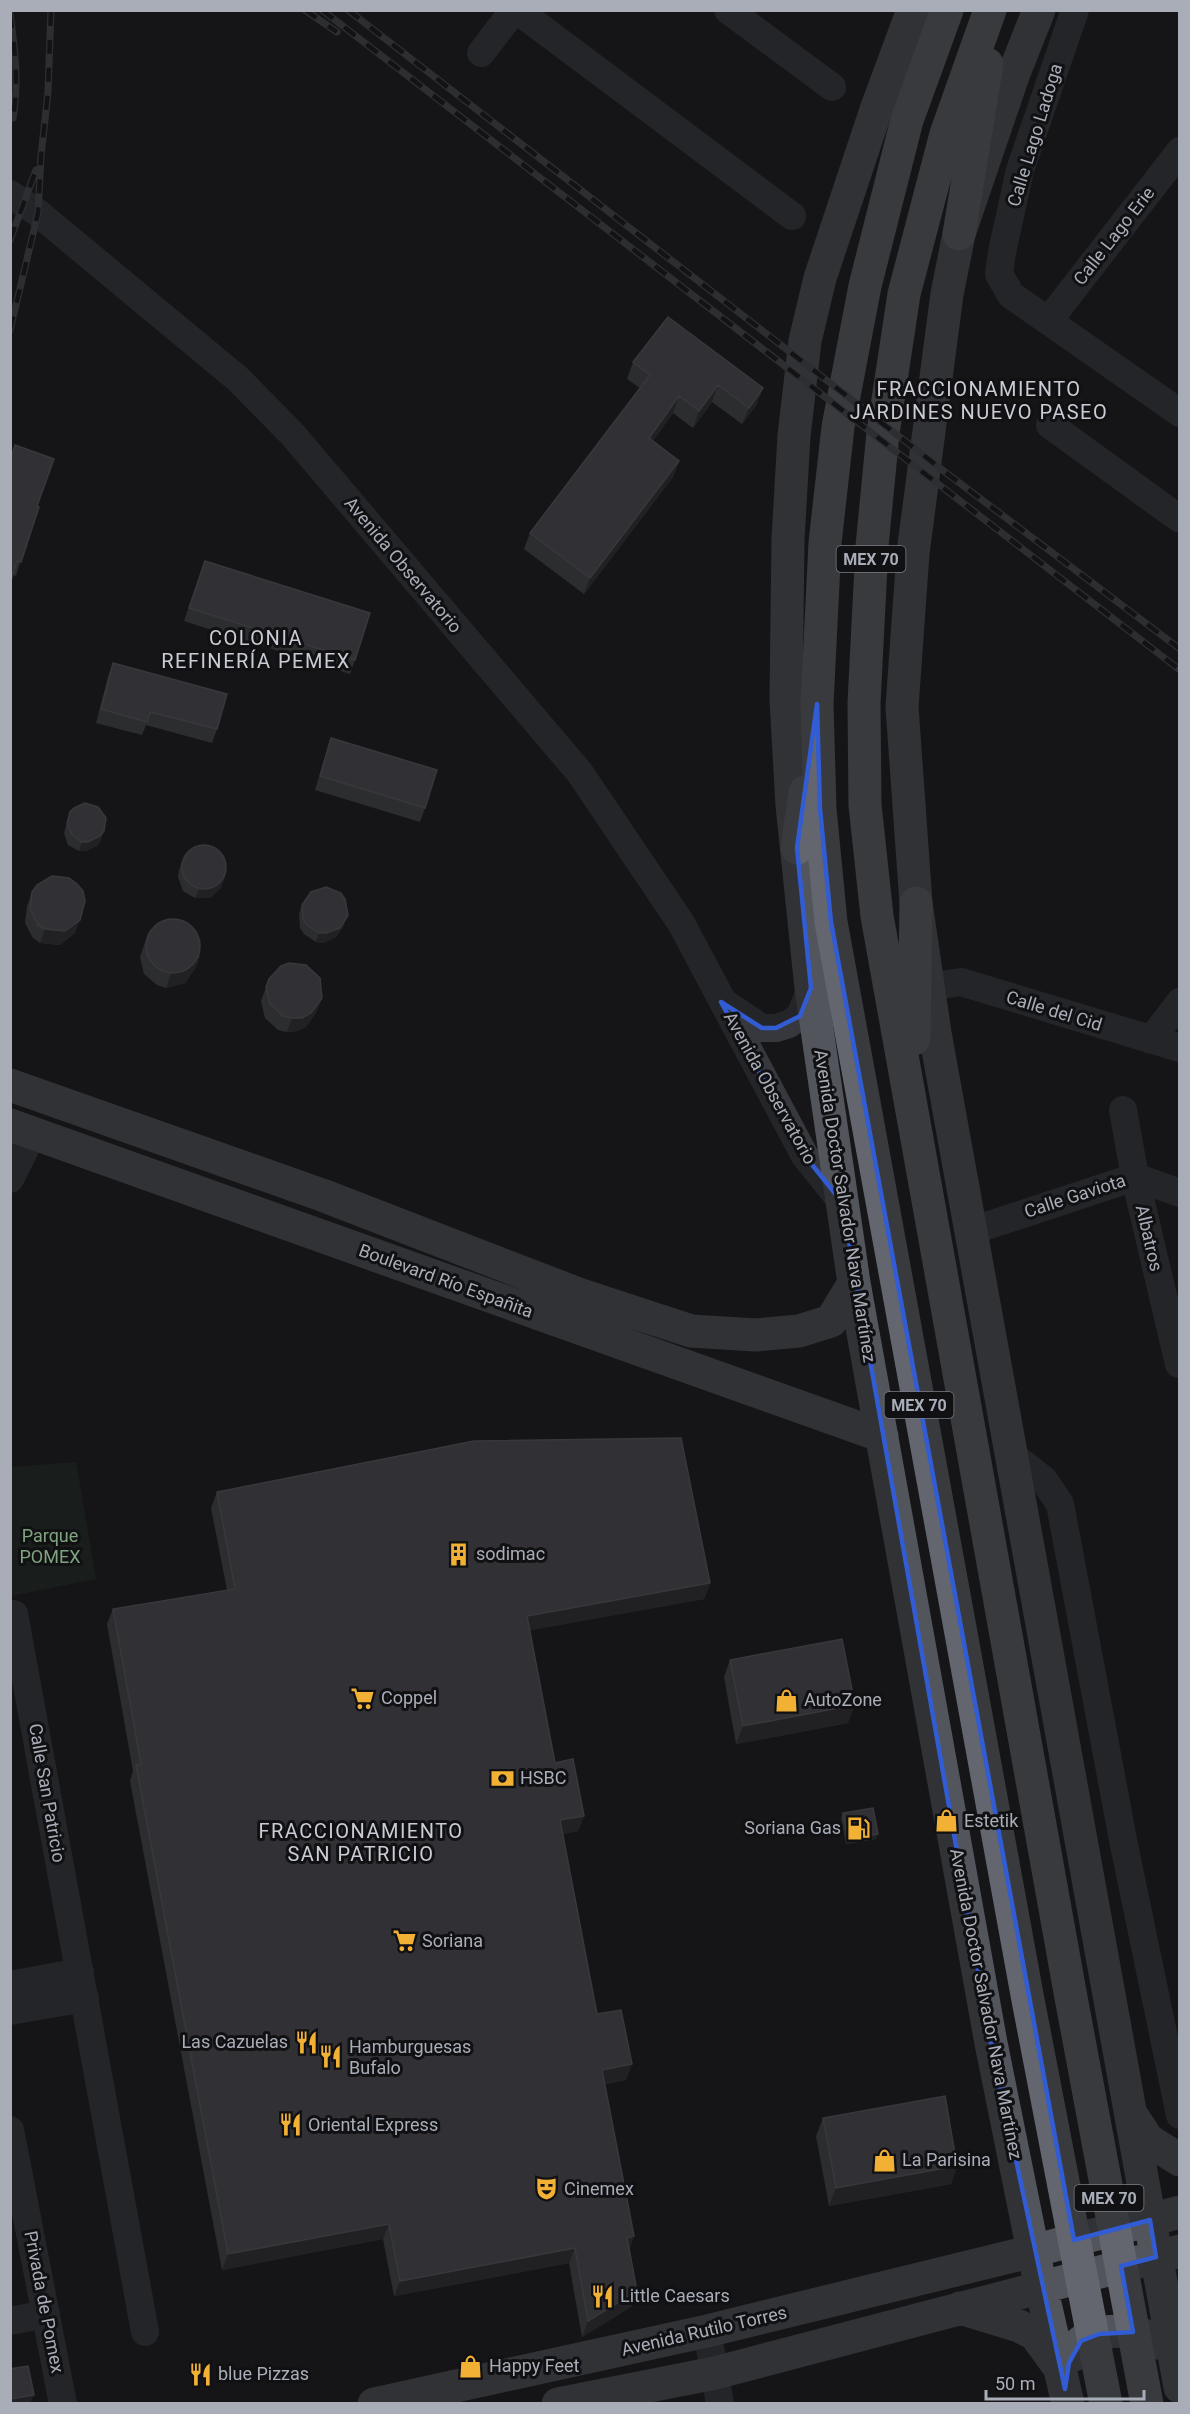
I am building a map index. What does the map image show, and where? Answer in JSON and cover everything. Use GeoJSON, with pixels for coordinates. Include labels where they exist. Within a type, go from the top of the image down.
{"type":"FeatureCollection","features":[{"type":"Feature","properties":{"kind":"highway","name":"Avenida Doctor Salvador Nava Martínez"},"geometry":{"type":"LineString","coordinates":[[947,10],[907,120],[864,286],[838,427],[825,543],[817,704],[820,809],[831,922],[1028,2000],[1106,2403]]}},
{"type":"Feature","properties":{"kind":"highway","name":"MEX 70"},"geometry":{"type":"LineString","coordinates":[[990,10],[946,134],[904,294],[882,433],[872,546],[864,703],[865,805],[877,916],[1070,1992],[1147,2403]]}},
{"type":"Feature","properties":{"kind":"highway"},"geometry":{"type":"LineString","coordinates":[[959,234],[996,10]]}},
{"type":"Feature","properties":{"kind":"highway"},"geometry":{"type":"LineString","coordinates":[[797,848],[817,704]]}},
{"type":"Feature","properties":{"kind":"highway"},"geometry":{"type":"LineString","coordinates":[[913,1119],[916,903]]}},
{"type":"Feature","properties":{"kind":"main road","name":"Avenida Doctor Salvador Nava Martínez"},"geometry":{"type":"LineString","coordinates":[[913,10],[876,110],[820,278],[805,341],[794,436],[788,539],[786,699],[797,848],[811,988],[854,1283],[991,2043],[1064,2387]]}},
{"type":"Feature","properties":{"kind":"main road"},"geometry":{"type":"LineString","coordinates":[[1039,10],[1014,74],[959,234],[947,294],[914,542],[903,695],[916,903],[928,987],[1130,2112],[1164,2216],[1176,2350]]}},
{"type":"Feature","properties":{"kind":"main road","name":"Boulevard Río Españita"},"geometry":{"type":"LineString","coordinates":[[10,1085],[322,1194],[581,1295],[691,1331],[756,1335],[799,1331],[831,1321],[854,1283]]}},
{"type":"Feature","properties":{"kind":"main road","name":"Boulevard Río Españita"},"geometry":{"type":"LineString","coordinates":[[22,1129],[882,1436]]}},
{"type":"Feature","properties":{"kind":"main road"},"geometry":{"type":"LineString","coordinates":[[1130,2112],[1148,2140],[1179,2160]]}},
{"type":"Feature","properties":{"kind":"main road","name":"Avenida Rutilo Torres"},"geometry":{"type":"LineString","coordinates":[[374,2403],[706,2331],[1034,2251],[1164,2216]]}},
{"type":"Feature","properties":{"kind":"main road"},"geometry":{"type":"LineString","coordinates":[[558,2403],[717,2388],[960,2308],[1168,2254]]}},
{"type":"Feature","properties":{"kind":"main road"},"geometry":{"type":"LineString","coordinates":[[960,2308],[1019,2326],[1035,2334],[1064,2387]]}},
{"type":"Feature","properties":{"kind":"main road"},"geometry":{"type":"LineString","coordinates":[[1064,2387],[1069,2363],[1081,2342],[1099,2334],[1127,2330],[1152,2337],[1176,2350]]}},
{"type":"Feature","properties":{"kind":"street"},"geometry":{"type":"LineString","coordinates":[[481,53],[516,10],[792,216]]}},
{"type":"Feature","properties":{"kind":"street"},"geometry":{"type":"LineString","coordinates":[[728,10],[832,87]]}},
{"type":"Feature","properties":{"kind":"street","name":"Calle Lago Ladoga"},"geometry":{"type":"LineString","coordinates":[[1049,320],[1011,294],[999,274],[1020,170],[1075,10]]}},
{"type":"Feature","properties":{"kind":"street","name":"Calle Lago Erie"},"geometry":{"type":"LineString","coordinates":[[1049,320],[1179,152]]}},
{"type":"Feature","properties":{"kind":"street","name":"Avenida Observatorio"},"geometry":{"type":"LineString","coordinates":[[10,194],[38,213],[238,379],[293,435],[580,772],[681,922],[805,1156],[842,1202]]}},
{"type":"Feature","properties":{"kind":"street"},"geometry":{"type":"LineString","coordinates":[[1049,320],[1179,414]]}},
{"type":"Feature","properties":{"kind":"street"},"geometry":{"type":"LineString","coordinates":[[1050,426],[1175,507]]}},
{"type":"Feature","properties":{"kind":"street","name":"Calle del Cid"},"geometry":{"type":"LineString","coordinates":[[928,987],[961,982],[1179,1048]]}},
{"type":"Feature","properties":{"kind":"street","name":"Avenida Observatorio"},"geometry":{"type":"LineString","coordinates":[[722,1002],[762,1028],[776,1028],[789,1024],[800,1016],[811,988]]}},
{"type":"Feature","properties":{"kind":"street"},"geometry":{"type":"LineString","coordinates":[[1151,1040],[1179,1002]]}},
{"type":"Feature","properties":{"kind":"street","name":"Albatros"},"geometry":{"type":"LineString","coordinates":[[1124,1110],[1135,1177],[1177,1348]]}},
{"type":"Feature","properties":{"kind":"street"},"geometry":{"type":"LineString","coordinates":[[10,1179],[22,1129]]}},
{"type":"Feature","properties":{"kind":"street","name":"Calle Gaviota"},"geometry":{"type":"LineString","coordinates":[[971,1231],[1135,1177],[1179,1193]]}},
{"type":"Feature","properties":{"kind":"street"},"geometry":{"type":"LineString","coordinates":[[1011,1454],[1044,1480],[1060,1504],[1124,1845],[1179,2115]]}},
{"type":"Feature","properties":{"kind":"street","name":"Calle San Patricio"},"geometry":{"type":"LineString","coordinates":[[14,1614],[145,2332]]}},
{"type":"Feature","properties":{"kind":"street"},"geometry":{"type":"LineString","coordinates":[[10,1984],[82,1985]]}},
{"type":"Feature","properties":{"kind":"street"},"geometry":{"type":"LineString","coordinates":[[10,2011],[82,1985]]}},
{"type":"Feature","properties":{"kind":"street","name":"Privada de Pomex"},"geometry":{"type":"LineString","coordinates":[[10,2130],[63,2403]]}},
{"type":"Feature","properties":{"kind":"street"},"geometry":{"type":"LineString","coordinates":[[10,2321],[46,2314]]}},
{"type":"Feature","properties":{"kind":"street"},"geometry":{"type":"LineString","coordinates":[[706,2331],[717,2388]]}},
{"type":"Feature","properties":{"kind":"highlighted area"},"geometry":{"type":"Polygon","coordinates":[[[817,704],[820,809],[831,922],[1074,2240],[1150,2220],[1156,2257],[1121,2266],[1133,2332],[1099,2334],[1081,2341],[1069,2363],[1065,2389],[991,2043],[842,1202],[805,1156],[721,1002],[762,1028],[776,1028],[800,1016],[811,988],[797,848],[817,704]]]}},
{"type":"Feature","properties":{"kind":"green space","name":"Parque POMEX"},"geometry":{"type":"Polygon","coordinates":[[[76,1462],[96,1579],[11,1596],[11,1467],[76,1462]]]}},
{"type":"Feature","properties":{"kind":"building"},"geometry":{"type":"Polygon","coordinates":[[[668,317],[763,388],[749,408],[718,385],[699,411],[679,396],[649,438],[679,461],[590,578],[530,533],[650,375],[633,362],[668,317]]]}},
{"type":"Feature","properties":{"kind":"building"},"geometry":{"type":"Polygon","coordinates":[[[15,445],[54,459],[37,506],[39,507],[21,562],[17,561],[10,584],[10,460],[15,445]]]}},
{"type":"Feature","properties":{"kind":"building"},"geometry":{"type":"Polygon","coordinates":[[[205,561],[370,613],[355,660],[189,608],[205,561]]]}},
{"type":"Feature","properties":{"kind":"building"},"geometry":{"type":"Polygon","coordinates":[[[113,663],[227,694],[217,729],[150,712],[147,722],[101,709],[113,663]]]}},
{"type":"Feature","properties":{"kind":"building"},"geometry":{"type":"Polygon","coordinates":[[[331,738],[437,770],[425,808],[320,776],[331,738]]]}},
{"type":"Feature","properties":{"kind":"building"},"geometry":{"type":"Polygon","coordinates":[[[85,803],[98,807],[106,818],[104,831],[100,836],[88,842],[82,842],[72,835],[67,824],[70,812],[85,803]]]}},
{"type":"Feature","properties":{"kind":"building"},"geometry":{"type":"Polygon","coordinates":[[[204,845],[213,846],[220,851],[225,858],[225,876],[220,883],[213,888],[204,889],[195,888],[188,883],[183,876],[182,867],[183,858],[188,851],[195,846],[204,845]]]}},
{"type":"Feature","properties":{"kind":"building"},"geometry":{"type":"Polygon","coordinates":[[[52,876],[69,878],[83,891],[85,901],[80,920],[65,931],[45,929],[38,925],[30,909],[32,892],[37,885],[52,876]]]}},
{"type":"Feature","properties":{"kind":"building"},"geometry":{"type":"Polygon","coordinates":[[[326,887],[341,893],[345,899],[348,915],[340,928],[319,933],[307,925],[303,919],[302,905],[311,892],[326,887]]]}},
{"type":"Feature","properties":{"kind":"building"},"geometry":{"type":"Polygon","coordinates":[[[168,919],[178,919],[188,923],[196,931],[200,946],[196,961],[188,969],[178,973],[168,973],[158,969],[150,961],[146,951],[146,941],[150,931],[158,923],[168,919]]]}},
{"type":"Feature","properties":{"kind":"building"},"geometry":{"type":"Polygon","coordinates":[[[289,963],[306,965],[320,978],[322,998],[311,1013],[302,1018],[283,1016],[270,1004],[266,987],[269,979],[281,966],[289,963]]]}},
{"type":"Feature","properties":{"kind":"building"},"geometry":{"type":"Polygon","coordinates":[[[681,1438],[710,1583],[527,1616],[555,1763],[573,1759],[584,1816],[560,1820],[597,2014],[621,2010],[632,2064],[602,2070],[634,2236],[627,2238],[637,2291],[588,2321],[575,2248],[400,2281],[389,2224],[228,2254],[136,1765],[141,1764],[113,1609],[235,1589],[217,1492],[474,1441],[681,1438]]]}},
{"type":"Feature","properties":{"kind":"building","name":"AutoZone"},"geometry":{"type":"Polygon","coordinates":[[[842,1639],[855,1705],[743,1726],[730,1660],[842,1639]]]}},
{"type":"Feature","properties":{"kind":"building","name":"Soriana Gas"},"geometry":{"type":"Polygon","coordinates":[[[873,1808],[878,1834],[848,1840],[843,1813],[873,1808]]]}},
{"type":"Feature","properties":{"kind":"building","name":"La Parisina"},"geometry":{"type":"Polygon","coordinates":[[[945,2096],[957,2166],[836,2188],[823,2118],[945,2096]]]}},
{"type":"Feature","properties":{"kind":"building"},"geometry":{"type":"Polygon","coordinates":[[[28,2366],[34,2395],[10,2399],[10,2369],[28,2366]]]}},
{"type":"Feature","properties":{"kind":"railway"},"geometry":{"type":"LineString","coordinates":[[10,330],[38,213],[48,92],[51,10]]}},
{"type":"Feature","properties":{"kind":"railway"},"geometry":{"type":"LineString","coordinates":[[305,10],[337,32]]}},
{"type":"Feature","properties":{"kind":"railway"},"geometry":{"type":"LineString","coordinates":[[322,10],[1180,670]]}},
{"type":"Feature","properties":{"kind":"railway"},"geometry":{"type":"LineString","coordinates":[[348,10],[949,475],[1180,649]]}},
{"type":"Feature","properties":{"kind":"railway"},"geometry":{"type":"LineString","coordinates":[[10,14],[16,79],[13,118]]}},
{"type":"Feature","properties":{"kind":"railway"},"geometry":{"type":"LineString","coordinates":[[10,240],[36,170]]}},
{"type":"Feature","properties":{"kind":"place","name":"sodimac"},"geometry":{"type":"Point","coordinates":[458,1554]}},
{"type":"Feature","properties":{"kind":"place","name":"Coppel"},"geometry":{"type":"Point","coordinates":[363,1698]}},
{"type":"Feature","properties":{"kind":"place","name":"AutoZone"},"geometry":{"type":"Point","coordinates":[786,1700]}},
{"type":"Feature","properties":{"kind":"place","name":"HSBC"},"geometry":{"type":"Point","coordinates":[502,1778]}},
{"type":"Feature","properties":{"kind":"place","name":"Estetik"},"geometry":{"type":"Point","coordinates":[946,1821]}},
{"type":"Feature","properties":{"kind":"place","name":"Soriana Gas"},"geometry":{"type":"Point","coordinates":[859,1828]}},
{"type":"Feature","properties":{"kind":"place","name":"Soriana"},"geometry":{"type":"Point","coordinates":[404,1941]}},
{"type":"Feature","properties":{"kind":"place","name":"Las Cazuelas"},"geometry":{"type":"Point","coordinates":[306,2042]}},
{"type":"Feature","properties":{"kind":"place","name":"Hamburguesas Bufalo"},"geometry":{"type":"Point","coordinates":[331,2057]}},
{"type":"Feature","properties":{"kind":"place","name":"Oriental Express"},"geometry":{"type":"Point","coordinates":[290,2125]}},
{"type":"Feature","properties":{"kind":"place","name":"La Parisina"},"geometry":{"type":"Point","coordinates":[884,2160]}},
{"type":"Feature","properties":{"kind":"place","name":"Cinemex"},"geometry":{"type":"Point","coordinates":[546,2189]}},
{"type":"Feature","properties":{"kind":"place","name":"Little Caesars"},"geometry":{"type":"Point","coordinates":[602,2296]}},
{"type":"Feature","properties":{"kind":"place","name":"Happy Feet"},"geometry":{"type":"Point","coordinates":[471,2366]}},
{"type":"Feature","properties":{"kind":"place","name":"blue Pizzas"},"geometry":{"type":"Point","coordinates":[200,2374]}},
{"type":"Feature","properties":{"kind":"district","name":"FRACCIONAMIENTO JARDINES NUEVO PASEO"},"geometry":{"type":"Point","coordinates":[979,400]}},
{"type":"Feature","properties":{"kind":"district","name":"COLONIA REFINERÍA PEMEX"},"geometry":{"type":"Point","coordinates":[256,650]}},
{"type":"Feature","properties":{"kind":"district","name":"FRACCIONAMIENTO SAN PATRICIO"},"geometry":{"type":"Point","coordinates":[361,1842]}}]}
